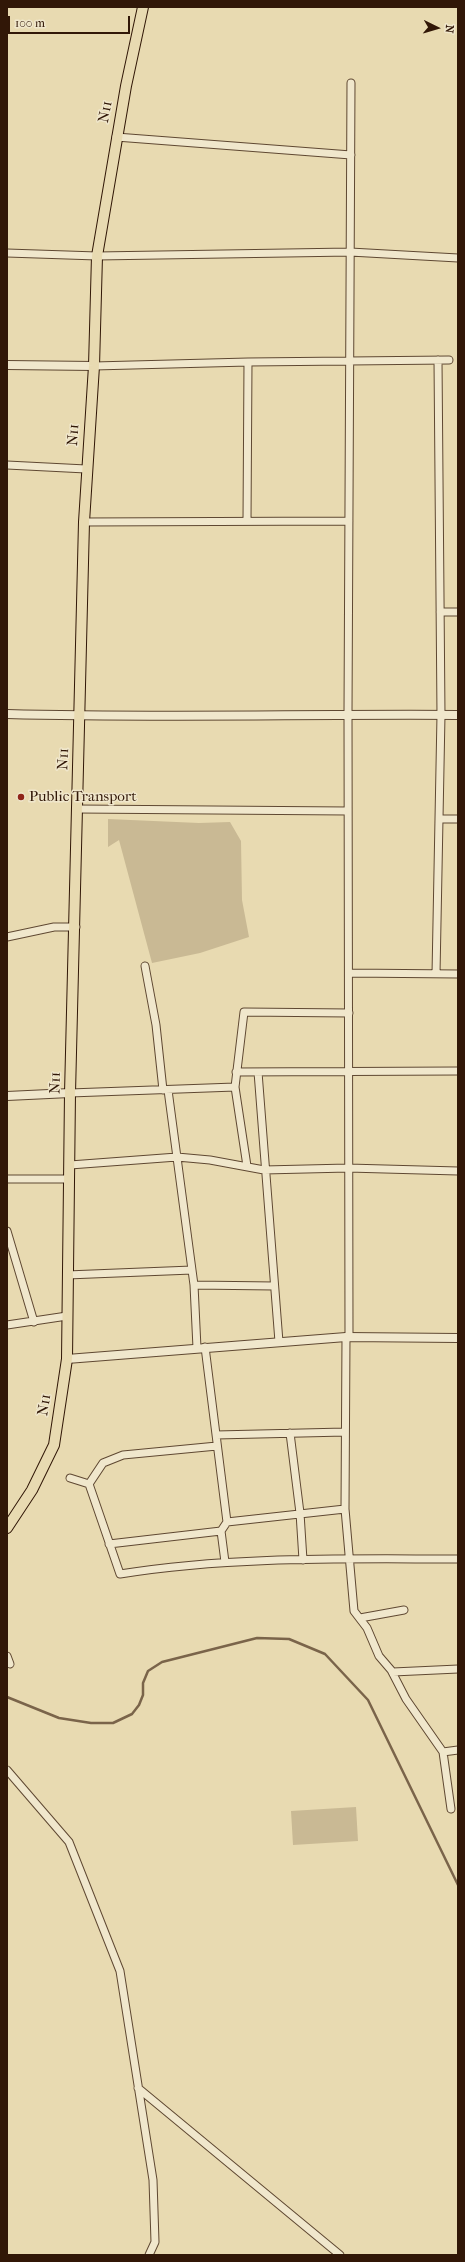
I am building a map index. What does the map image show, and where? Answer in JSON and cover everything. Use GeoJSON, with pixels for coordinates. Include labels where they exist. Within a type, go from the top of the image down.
{"type":"FeatureCollection","features":[{"type":"Feature","properties":{"kind":"main road","name":"N11"},"geometry":{"type":"LineString","coordinates":[[7,1528],[32,1490],[54,1445],[66,1359],[70,1179],[70,1093],[76,927],[84,522],[86,468],[94,366],[97,256],[116,137],[143,7]]}},
{"type":"Feature","properties":{"kind":"street"},"geometry":{"type":"LineString","coordinates":[[351,83],[348,713],[348,1337],[345,1432],[345,1509],[354,1611],[367,1628],[379,1656],[393,1672],[406,1699],[442,1752],[451,1809]]}},
{"type":"Feature","properties":{"kind":"street"},"geometry":{"type":"LineString","coordinates":[[116,137],[351,156]]}},
{"type":"Feature","properties":{"kind":"street"},"geometry":{"type":"LineString","coordinates":[[7,253],[97,256],[350,252],[458,258]]}},
{"type":"Feature","properties":{"kind":"street"},"geometry":{"type":"LineString","coordinates":[[436,974],[441,715],[438,360]]}},
{"type":"Feature","properties":{"kind":"street"},"geometry":{"type":"LineString","coordinates":[[7,364],[94,366],[248,362],[449,360]]}},
{"type":"Feature","properties":{"kind":"street"},"geometry":{"type":"LineString","coordinates":[[247,521],[248,362]]}},
{"type":"Feature","properties":{"kind":"street"},"geometry":{"type":"LineString","coordinates":[[7,465],[86,468]]}},
{"type":"Feature","properties":{"kind":"street"},"geometry":{"type":"LineString","coordinates":[[84,522],[349,521]]}},
{"type":"Feature","properties":{"kind":"street"},"geometry":{"type":"LineString","coordinates":[[440,612],[458,612]]}},
{"type":"Feature","properties":{"kind":"street"},"geometry":{"type":"LineString","coordinates":[[7,714],[80,716],[348,713],[458,715]]}},
{"type":"Feature","properties":{"kind":"street"},"geometry":{"type":"LineString","coordinates":[[78,808],[348,811]]}},
{"type":"Feature","properties":{"kind":"street"},"geometry":{"type":"LineString","coordinates":[[440,819],[458,819]]}},
{"type":"Feature","properties":{"kind":"street"},"geometry":{"type":"LineString","coordinates":[[7,937],[54,927],[76,927]]}},
{"type":"Feature","properties":{"kind":"street"},"geometry":{"type":"LineString","coordinates":[[144,966],[156,1025],[165,1090],[177,1157],[201,1347],[216,1435],[227,1522],[221,1531],[225,1562]]}},
{"type":"Feature","properties":{"kind":"street"},"geometry":{"type":"LineString","coordinates":[[349,973],[458,974]]}},
{"type":"Feature","properties":{"kind":"street"},"geometry":{"type":"LineString","coordinates":[[247,1166],[235,1087],[244,1012],[349,1013]]}},
{"type":"Feature","properties":{"kind":"street"},"geometry":{"type":"LineString","coordinates":[[236,1072],[458,1071]]}},
{"type":"Feature","properties":{"kind":"street"},"geometry":{"type":"LineString","coordinates":[[258,1072],[264,1170],[279,1342]]}},
{"type":"Feature","properties":{"kind":"street"},"geometry":{"type":"LineString","coordinates":[[7,1096],[235,1087]]}},
{"type":"Feature","properties":{"kind":"street"},"geometry":{"type":"LineString","coordinates":[[70,1166],[177,1157],[247,1166],[264,1170],[348,1168],[458,1171]]}},
{"type":"Feature","properties":{"kind":"street"},"geometry":{"type":"LineString","coordinates":[[7,1179],[70,1179]]}},
{"type":"Feature","properties":{"kind":"street"},"geometry":{"type":"LineString","coordinates":[[7,1231],[34,1322]]}},
{"type":"Feature","properties":{"kind":"street"},"geometry":{"type":"LineString","coordinates":[[67,1275],[192,1270]]}},
{"type":"Feature","properties":{"kind":"street"},"geometry":{"type":"LineString","coordinates":[[194,1285],[274,1286]]}},
{"type":"Feature","properties":{"kind":"street"},"geometry":{"type":"LineString","coordinates":[[7,1325],[67,1316]]}},
{"type":"Feature","properties":{"kind":"street"},"geometry":{"type":"LineString","coordinates":[[66,1359],[201,1347],[348,1337],[458,1338]]}},
{"type":"Feature","properties":{"kind":"street"},"geometry":{"type":"LineString","coordinates":[[216,1435],[345,1432]]}},
{"type":"Feature","properties":{"kind":"street"},"geometry":{"type":"LineString","coordinates":[[290,1433],[300,1514],[303,1560]]}},
{"type":"Feature","properties":{"kind":"street"},"geometry":{"type":"LineString","coordinates":[[89,1484],[102,1463],[123,1455],[217,1446]]}},
{"type":"Feature","properties":{"kind":"street"},"geometry":{"type":"LineString","coordinates":[[70,1478],[89,1484]]}},
{"type":"Feature","properties":{"kind":"street"},"geometry":{"type":"LineString","coordinates":[[89,1484],[120,1574],[225,1562],[350,1559],[458,1559]]}},
{"type":"Feature","properties":{"kind":"street"},"geometry":{"type":"LineString","coordinates":[[227,1522],[345,1509]]}},
{"type":"Feature","properties":{"kind":"street"},"geometry":{"type":"LineString","coordinates":[[109,1544],[221,1531]]}},
{"type":"Feature","properties":{"kind":"street"},"geometry":{"type":"LineString","coordinates":[[360,1618],[404,1610]]}},
{"type":"Feature","properties":{"kind":"street"},"geometry":{"type":"LineString","coordinates":[[7,1656],[10,1664]]}},
{"type":"Feature","properties":{"kind":"street"},"geometry":{"type":"LineString","coordinates":[[393,1672],[458,1669]]}},
{"type":"Feature","properties":{"kind":"street"},"geometry":{"type":"LineString","coordinates":[[442,1752],[458,1750]]}},
{"type":"Feature","properties":{"kind":"street"},"geometry":{"type":"LineString","coordinates":[[7,1770],[70,1842],[120,1971],[153,2180],[155,2242],[150,2255]]}},
{"type":"Feature","properties":{"kind":"street"},"geometry":{"type":"LineString","coordinates":[[138,2088],[340,2255]]}},
{"type":"Feature","properties":{"kind":"shaded area"},"geometry":{"type":"Polygon","coordinates":[[[108,819],[199,823],[230,822],[241,841],[242,900],[249,937],[200,953],[152,963],[119,840],[108,847],[108,819]]]}},
{"type":"Feature","properties":{"kind":"shaded area"},"geometry":{"type":"Polygon","coordinates":[[[356,1807],[358,1841],[293,1845],[291,1811],[356,1807]]]}},
{"type":"Feature","properties":{"kind":"waterway"},"geometry":{"type":"LineString","coordinates":[[7,1697],[59,1718],[91,1723],[113,1723],[132,1714],[139,1705],[143,1695],[143,1683],[148,1671],[162,1662],[257,1638],[289,1639],[325,1654],[368,1700],[458,1885]]}},
{"type":"Feature","properties":{"kind":"place","name":"Public Transport"},"geometry":{"type":"Point","coordinates":[21,797]}}]}
